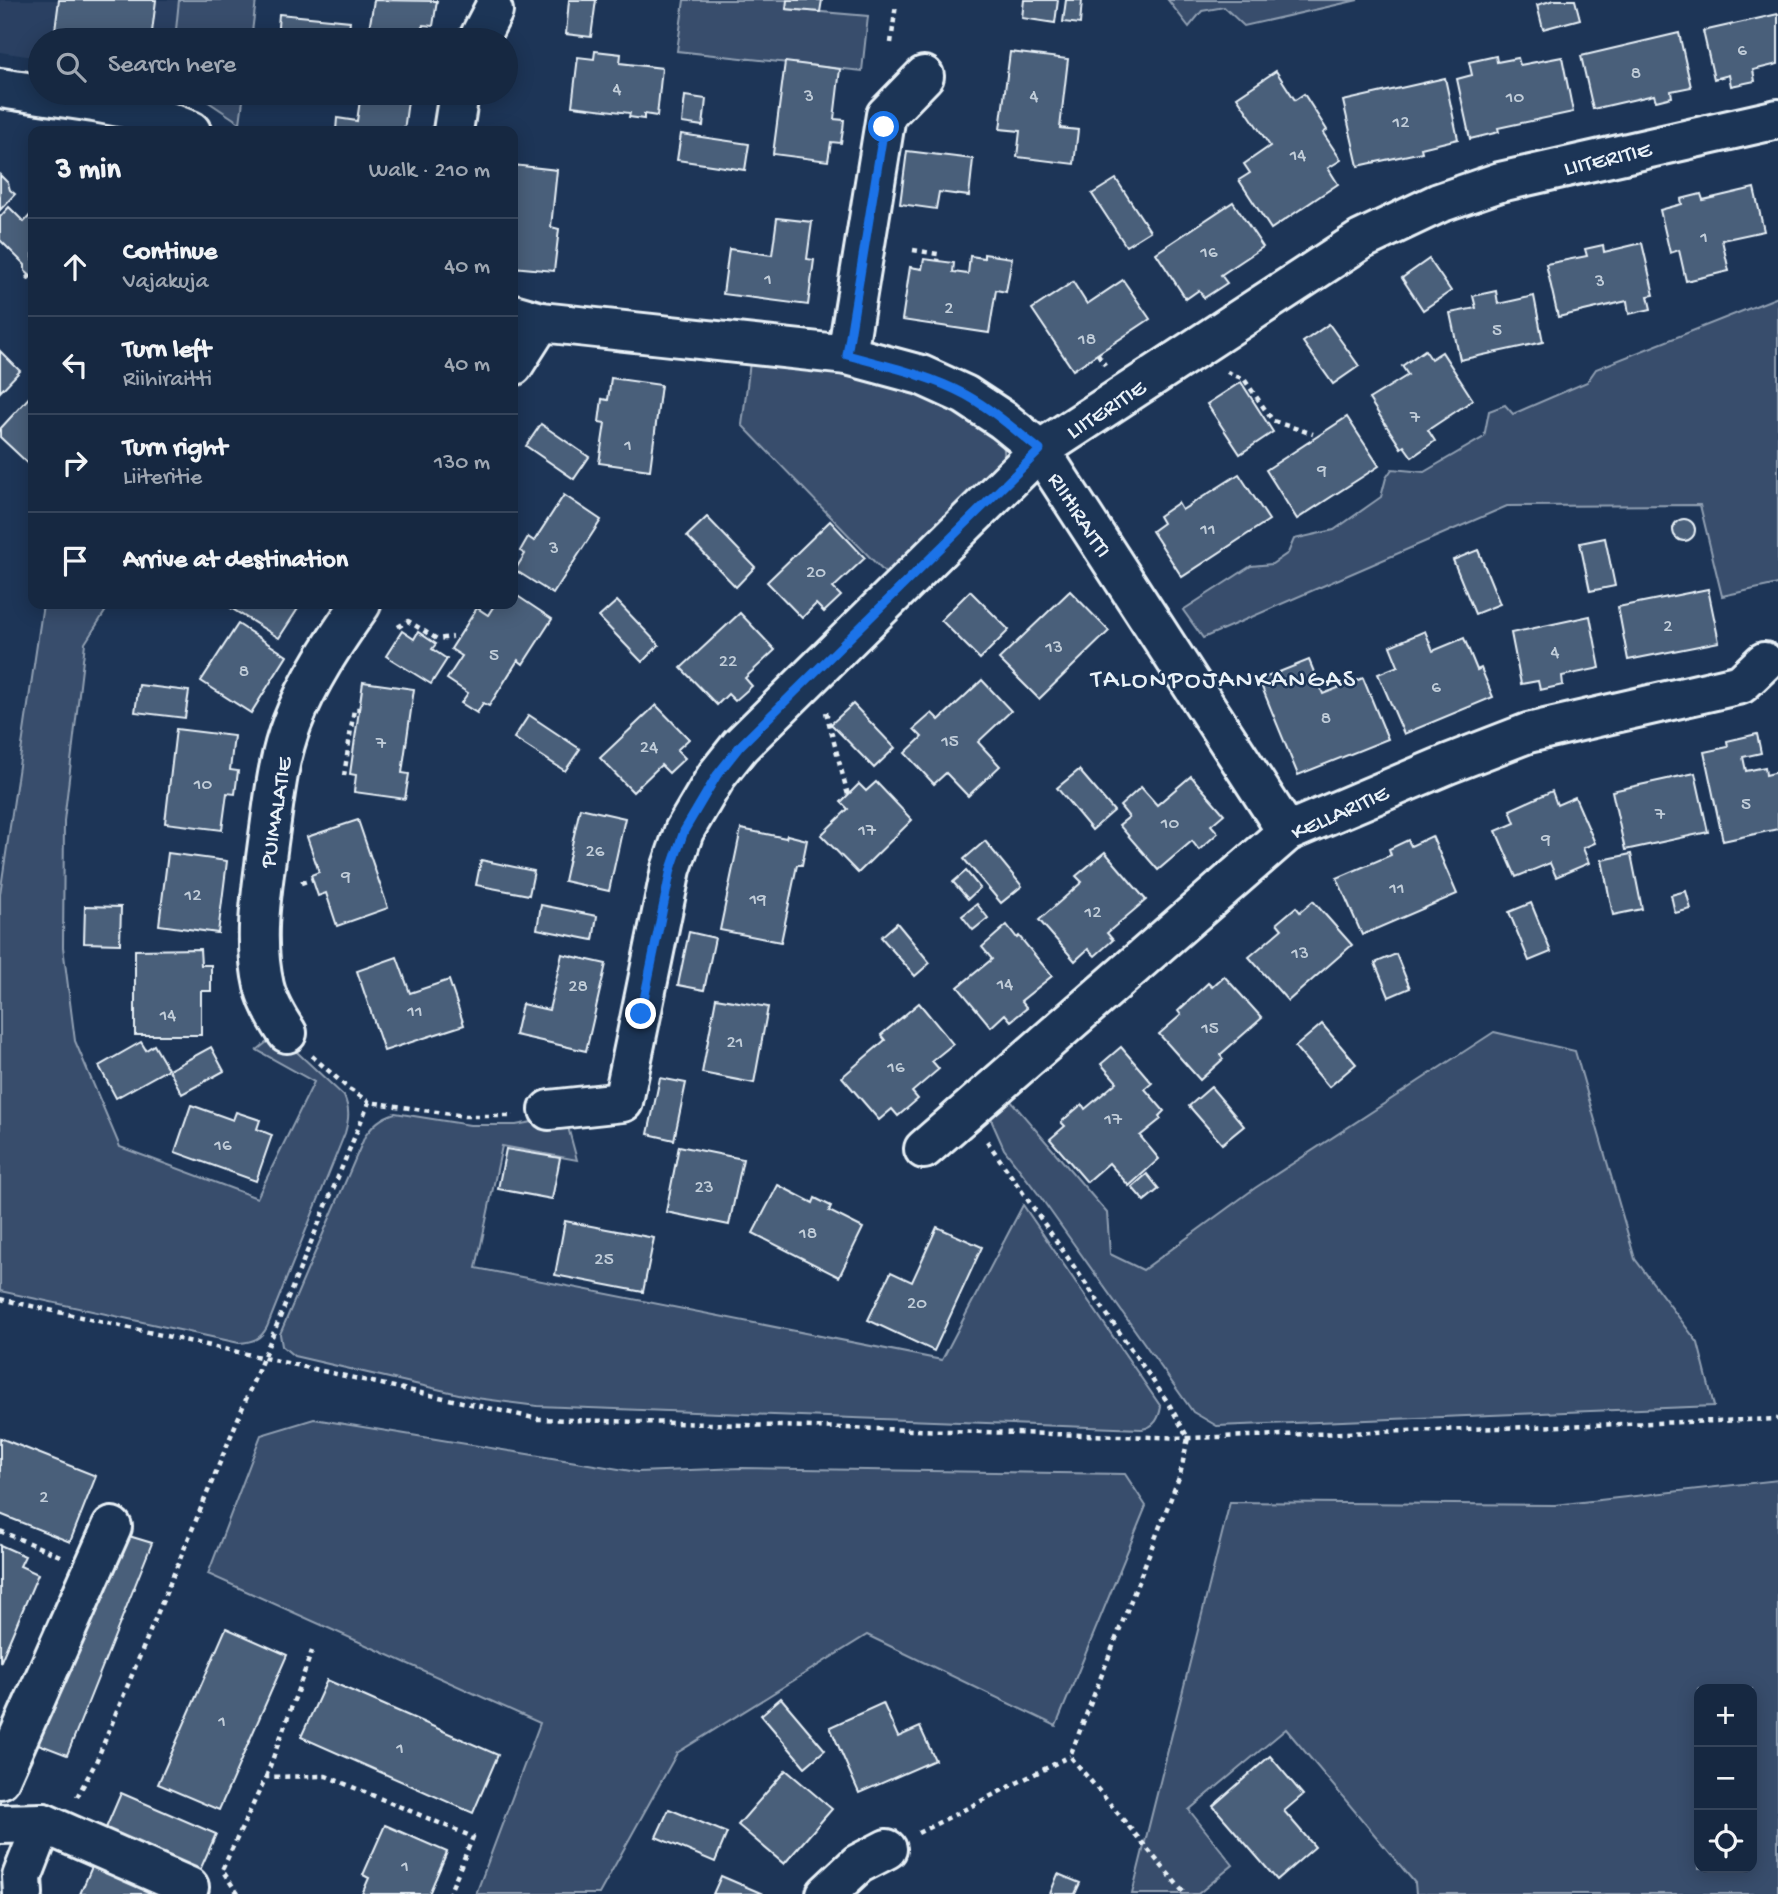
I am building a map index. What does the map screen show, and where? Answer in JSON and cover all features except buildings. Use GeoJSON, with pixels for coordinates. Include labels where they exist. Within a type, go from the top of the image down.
{"type":"FeatureCollection","features":[{"type":"Feature","properties":{"kind":"street"},"geometry":{"type":"LineString","coordinates":[[847,355],[886,115],[924,76]]}},
{"type":"Feature","properties":{"kind":"street"},"geometry":{"type":"LineString","coordinates":[[0,89],[28,93]]}},
{"type":"Feature","properties":{"kind":"street"},"geometry":{"type":"LineString","coordinates":[[110,105],[141,111],[178,126]]}},
{"type":"Feature","properties":{"kind":"street"},"geometry":{"type":"LineString","coordinates":[[454,126],[457,105]]}},
{"type":"Feature","properties":{"kind":"street","name":"LIITERITIE"},"geometry":{"type":"LineString","coordinates":[[549,1111],[623,1102],[671,869],[684,831],[717,775],[740,746],[1040,450],[1362,240],[1439,203],[1500,182],[1778,119]]}},
{"type":"Feature","properties":{"kind":"street"},"geometry":{"type":"LineString","coordinates":[[518,349],[527,318]]}},
{"type":"Feature","properties":{"kind":"street","name":"RIIHIRAITTI"},"geometry":{"type":"LineString","coordinates":[[527,318],[847,355],[921,375],[965,395],[1003,420],[1040,450],[1287,832]]}},
{"type":"Feature","properties":{"kind":"street","name":"PUIMALATIE"},"geometry":{"type":"LineString","coordinates":[[287,1033],[272,1010],[259,957],[258,921],[278,765],[292,722],[314,676],[358,609]]}},
{"type":"Feature","properties":{"kind":"street","name":"KELLARITIE"},"geometry":{"type":"LineString","coordinates":[[924,1149],[1287,832],[1528,733],[1741,684],[1764,662]]}},
{"type":"Feature","properties":{"kind":"street"},"geometry":{"type":"LineString","coordinates":[[0,1779],[112,1527]]}},
{"type":"Feature","properties":{"kind":"street"},"geometry":{"type":"LineString","coordinates":[[23,1894],[22,1877],[43,1823]]}},
{"type":"Feature","properties":{"kind":"street"},"geometry":{"type":"LineString","coordinates":[[0,1824],[43,1823],[189,1887]]}},
{"type":"Feature","properties":{"kind":"street"},"geometry":{"type":"LineString","coordinates":[[826,1894],[858,1864],[887,1849]]}},
{"type":"Feature","properties":{"kind":"path"},"geometry":{"type":"LineString","coordinates":[[891,43],[896,4]]}},
{"type":"Feature","properties":{"kind":"path"},"geometry":{"type":"LineString","coordinates":[[913,250],[938,254],[937,261]]}},
{"type":"Feature","properties":{"kind":"path"},"geometry":{"type":"LineString","coordinates":[[1223,371],[1244,379],[1273,421],[1313,434]]}},
{"type":"Feature","properties":{"kind":"path"},"geometry":{"type":"LineString","coordinates":[[398,627],[408,621],[438,639],[452,637]]}},
{"type":"Feature","properties":{"kind":"path"},"geometry":{"type":"LineString","coordinates":[[824,701],[848,795]]}},
{"type":"Feature","properties":{"kind":"path"},"geometry":{"type":"LineString","coordinates":[[344,776],[354,709],[359,709]]}},
{"type":"Feature","properties":{"kind":"path"},"geometry":{"type":"LineString","coordinates":[[287,1033],[349,1089],[369,1102],[464,1116],[516,1116],[549,1111]]}},
{"type":"Feature","properties":{"kind":"path"},"geometry":{"type":"LineString","coordinates":[[43,1823],[79,1796],[96,1762],[369,1102]]}},
{"type":"Feature","properties":{"kind":"path"},"geometry":{"type":"LineString","coordinates":[[887,1849],[1070,1756],[1180,1475],[1188,1438],[1169,1404],[966,1111]]}},
{"type":"Feature","properties":{"kind":"path"},"geometry":{"type":"LineString","coordinates":[[0,1299],[538,1419],[1188,1438],[1778,1419]]}},
{"type":"Feature","properties":{"kind":"path"},"geometry":{"type":"LineString","coordinates":[[0,1531],[93,1569]]}},
{"type":"Feature","properties":{"kind":"path"},"geometry":{"type":"LineString","coordinates":[[237,1894],[222,1870],[266,1777],[312,1651]]}},
{"type":"Feature","properties":{"kind":"path"},"geometry":{"type":"LineString","coordinates":[[1070,1756],[1185,1894]]}},
{"type":"Feature","properties":{"kind":"path"},"geometry":{"type":"LineString","coordinates":[[266,1777],[326,1776],[473,1837],[449,1894]]}},
{"type":"Feature","properties":{"kind":"shaded area"},"geometry":{"type":"Polygon","coordinates":[[[0,0],[179,0],[176,28],[28,28],[28,56],[0,52],[0,0]]]}},
{"type":"Feature","properties":{"kind":"shaded area"},"geometry":{"type":"Polygon","coordinates":[[[179,0],[256,0],[252,28],[176,28],[179,0]]]}},
{"type":"Feature","properties":{"kind":"shaded area"},"geometry":{"type":"Polygon","coordinates":[[[684,0],[787,0],[787,9],[868,16],[862,71],[677,51],[684,0]]]}},
{"type":"Feature","properties":{"kind":"shaded area"},"geometry":{"type":"Polygon","coordinates":[[[1168,0],[1358,0],[1244,26],[1224,7],[1202,11],[1189,27],[1168,0]]]}},
{"type":"Feature","properties":{"kind":"shaded area"},"geometry":{"type":"Polygon","coordinates":[[[213,105],[242,105],[240,123],[213,105]]]}},
{"type":"Feature","properties":{"kind":"shaded area"},"geometry":{"type":"Polygon","coordinates":[[[1778,297],[1778,584],[1722,596],[1700,505],[1507,506],[1203,638],[1183,610],[1251,566],[1272,564],[1288,553],[1294,539],[1334,530],[1381,497],[1386,478],[1392,469],[1424,472],[1484,437],[1489,411],[1505,405],[1513,414],[1587,382],[1596,369],[1778,297]]]}},
{"type":"Feature","properties":{"kind":"shaded area"},"geometry":{"type":"Polygon","coordinates":[[[750,362],[882,381],[932,396],[958,408],[997,436],[1003,444],[1003,463],[890,578],[742,425],[750,362]]]}},
{"type":"Feature","properties":{"kind":"shaded area"},"geometry":{"type":"Polygon","coordinates":[[[42,609],[107,609],[85,643],[64,821],[63,947],[75,1041],[120,1147],[257,1198],[314,1082],[257,1050],[272,1038],[284,1040],[344,1096],[346,1101],[348,1114],[345,1133],[267,1327],[259,1337],[239,1343],[0,1291],[0,894],[42,609]]]}},
{"type":"Feature","properties":{"kind":"shaded area"},"geometry":{"type":"Polygon","coordinates":[[[1494,1032],[1575,1051],[1635,1259],[1698,1343],[1714,1406],[1217,1426],[1193,1412],[1004,1149],[992,1122],[991,1104],[1005,1094],[1107,1213],[1110,1254],[1143,1270],[1255,1188],[1494,1032]]]}},
{"type":"Feature","properties":{"kind":"shaded area"},"geometry":{"type":"Polygon","coordinates":[[[395,1113],[470,1125],[516,1125],[553,1118],[568,1127],[577,1160],[502,1146],[476,1268],[942,1360],[1023,1205],[1161,1407],[1159,1415],[1153,1424],[1142,1429],[537,1406],[476,1398],[294,1356],[282,1346],[280,1334],[365,1136],[378,1122],[395,1113]]]}},
{"type":"Feature","properties":{"kind":"shaded area"},"geometry":{"type":"Polygon","coordinates":[[[314,1419],[637,1472],[742,1468],[1125,1474],[1146,1506],[1056,1726],[867,1635],[677,1753],[599,1894],[476,1894],[540,1723],[208,1574],[261,1435],[314,1419]]]}},
{"type":"Feature","properties":{"kind":"shaded area"},"geometry":{"type":"Polygon","coordinates":[[[1778,1480],[1778,1894],[1416,1894],[1415,1883],[1286,1729],[1189,1810],[1233,1865],[1198,1894],[1132,1894],[1230,1502],[1555,1505],[1778,1480]]]}},
{"type":"Feature","properties":{"kind":"district","name":"TALONPOJANKANGAS"},"geometry":{"type":"Point","coordinates":[1224,677]}},
{"type":"Feature","properties":{"kind":"route"},"geometry":{"type":"LineString","coordinates":[[641,1014],[671,869],[684,831],[717,775],[740,746],[1040,450],[1003,420],[965,395],[921,375],[847,355],[884,127]]}}]}
